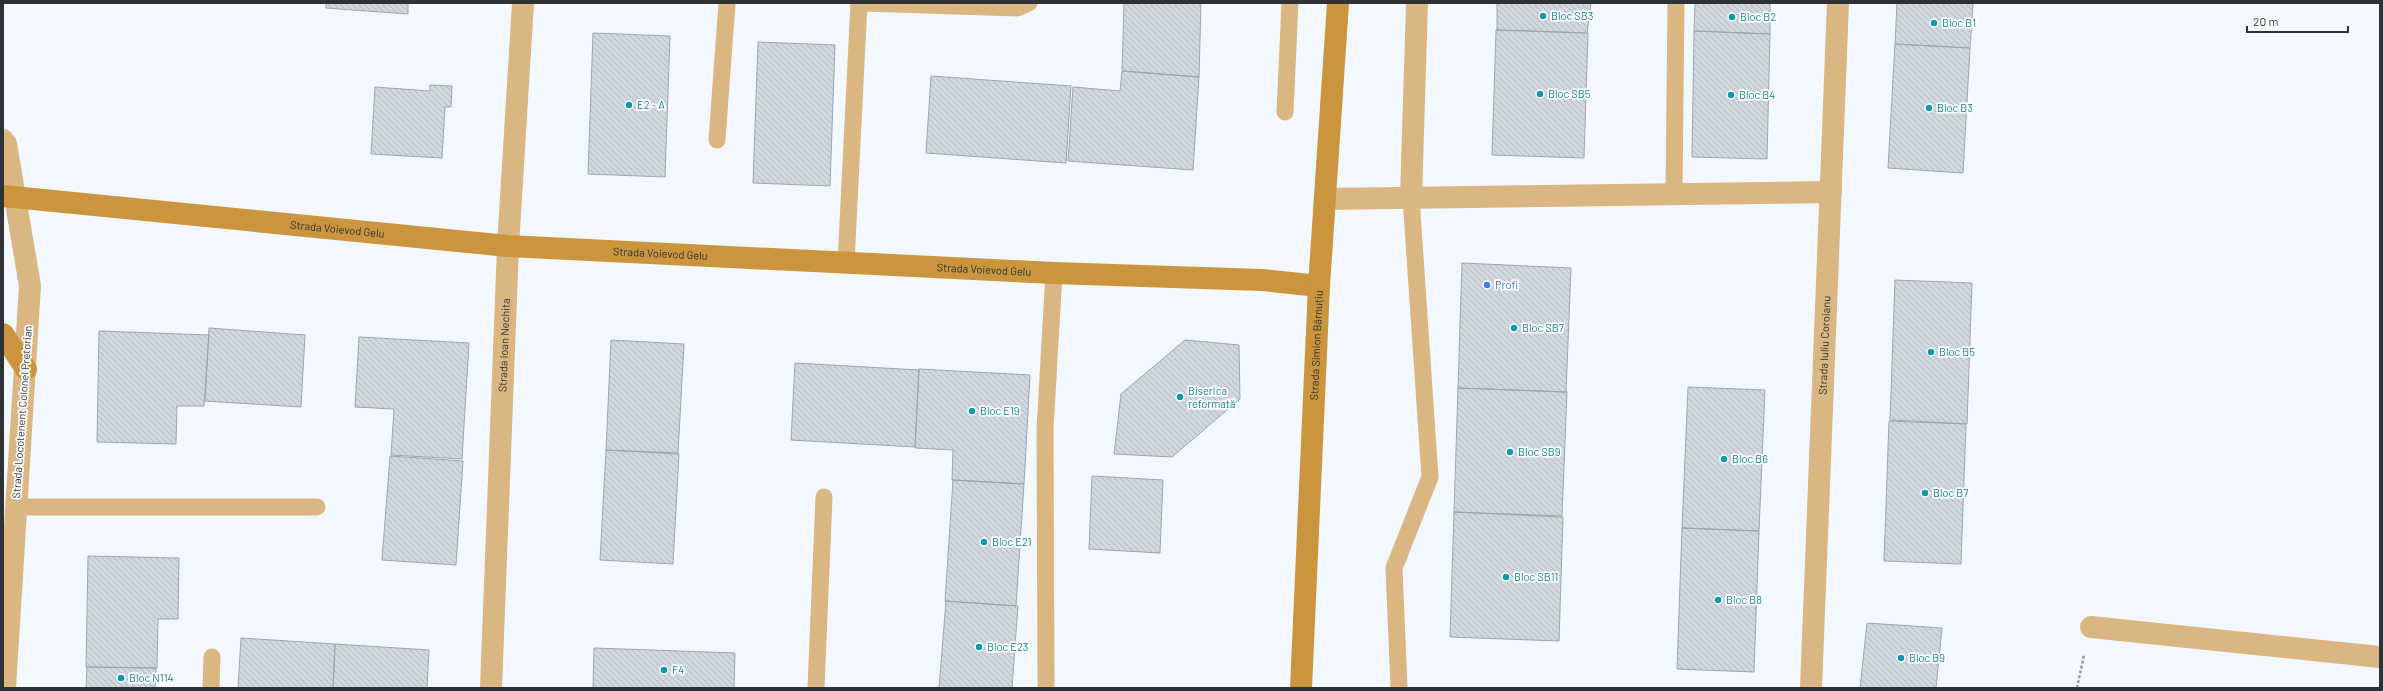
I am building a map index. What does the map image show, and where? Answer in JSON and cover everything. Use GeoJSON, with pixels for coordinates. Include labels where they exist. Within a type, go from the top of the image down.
{"type":"FeatureCollection","features":[{"type":"Feature","properties":{"kind":"street","name":"Strada Ioan Nechita"},"geometry":{"type":"LineString","coordinates":[[491,688],[508,246],[523,3]]}},
{"type":"Feature","properties":{"kind":"street","name":"Strada Simion Bărnuțiu"},"geometry":{"type":"LineString","coordinates":[[1301,688],[1319,286],[1338,3]]}},
{"type":"Feature","properties":{"kind":"street"},"geometry":{"type":"LineString","coordinates":[[1411,198],[1416,3]]}},
{"type":"Feature","properties":{"kind":"street","name":"Strada Iuliu Coroianu"},"geometry":{"type":"LineString","coordinates":[[1812,688],[1838,3]]}},
{"type":"Feature","properties":{"kind":"street","name":"Strada Locotenent Colonel Pretorian"},"geometry":{"type":"LineString","coordinates":[[3,140],[6,144],[30,286],[26,369],[15,507],[5,688]]}},
{"type":"Feature","properties":{"kind":"street"},"geometry":{"type":"LineString","coordinates":[[1325,199],[1831,192]]}},
{"type":"Feature","properties":{"kind":"street","name":"Strada Voievod Gelu"},"geometry":{"type":"LineString","coordinates":[[3,196],[508,246],[1054,273],[1262,280],[1319,286]]}},
{"type":"Feature","properties":{"kind":"street"},"geometry":{"type":"LineString","coordinates":[[3,334],[26,369]]}},
{"type":"Feature","properties":{"kind":"street"},"geometry":{"type":"LineString","coordinates":[[2091,627],[2380,657]]}},
{"type":"Feature","properties":{"kind":"lane"},"geometry":{"type":"LineString","coordinates":[[717,140],[727,3]]}},
{"type":"Feature","properties":{"kind":"lane"},"geometry":{"type":"LineString","coordinates":[[846,263],[858,3]]}},
{"type":"Feature","properties":{"kind":"lane"},"geometry":{"type":"LineString","coordinates":[[862,3],[1017,8],[1029,3]]}},
{"type":"Feature","properties":{"kind":"lane"},"geometry":{"type":"LineString","coordinates":[[1285,112],[1290,3]]}},
{"type":"Feature","properties":{"kind":"lane"},"geometry":{"type":"LineString","coordinates":[[1674,194],[1676,3]]}},
{"type":"Feature","properties":{"kind":"lane"},"geometry":{"type":"LineString","coordinates":[[1398,688],[1394,568],[1430,478],[1411,198]]}},
{"type":"Feature","properties":{"kind":"lane"},"geometry":{"type":"LineString","coordinates":[[1046,688],[1045,429],[1054,273]]}},
{"type":"Feature","properties":{"kind":"lane"},"geometry":{"type":"LineString","coordinates":[[816,688],[824,497]]}},
{"type":"Feature","properties":{"kind":"lane"},"geometry":{"type":"LineString","coordinates":[[15,507],[317,507]]}},
{"type":"Feature","properties":{"kind":"lane"},"geometry":{"type":"LineString","coordinates":[[211,688],[212,657]]}},
{"type":"Feature","properties":{"kind":"path"},"geometry":{"type":"LineString","coordinates":[[2077,688],[2091,627]]}},
{"type":"Feature","properties":{"kind":"building"},"geometry":{"type":"Polygon","coordinates":[[[326,3],[408,3],[408,14],[326,8],[326,3]]]}},
{"type":"Feature","properties":{"kind":"building"},"geometry":{"type":"Polygon","coordinates":[[[1124,3],[1201,3],[1199,77],[1122,71],[1124,3]]]}},
{"type":"Feature","properties":{"kind":"building","name":"Bloc SB3"},"geometry":{"type":"Polygon","coordinates":[[[1497,3],[1591,3],[1587,33],[1497,30],[1497,3]]]}},
{"type":"Feature","properties":{"kind":"building","name":"Bloc B2"},"geometry":{"type":"Polygon","coordinates":[[[1695,3],[1770,3],[1770,34],[1694,31],[1695,3]]]}},
{"type":"Feature","properties":{"kind":"building","name":"Bloc B1"},"geometry":{"type":"Polygon","coordinates":[[[1897,3],[1973,3],[1970,48],[1895,44],[1897,3]]]}},
{"type":"Feature","properties":{"kind":"building","name":"Bloc SB5"},"geometry":{"type":"Polygon","coordinates":[[[1496,30],[1588,33],[1584,158],[1492,155],[1496,30]]]}},
{"type":"Feature","properties":{"kind":"building","name":"Bloc B4"},"geometry":{"type":"Polygon","coordinates":[[[1694,31],[1770,34],[1767,159],[1692,157],[1694,31]]]}},
{"type":"Feature","properties":{"kind":"building","name":"E2 - A"},"geometry":{"type":"Polygon","coordinates":[[[593,33],[670,36],[665,177],[588,174],[593,33]]]}},
{"type":"Feature","properties":{"kind":"building"},"geometry":{"type":"Polygon","coordinates":[[[758,42],[835,45],[830,186],[753,183],[758,42]]]}},
{"type":"Feature","properties":{"kind":"building","name":"Bloc B3"},"geometry":{"type":"Polygon","coordinates":[[[1895,44],[1970,48],[1963,173],[1888,168],[1895,44]]]}},
{"type":"Feature","properties":{"kind":"building"},"geometry":{"type":"Polygon","coordinates":[[[1122,71],[1199,77],[1193,170],[1068,161],[1073,87],[1120,91],[1122,71]]]}},
{"type":"Feature","properties":{"kind":"building"},"geometry":{"type":"Polygon","coordinates":[[[931,76],[1071,86],[1066,163],[926,153],[931,76]]]}},
{"type":"Feature","properties":{"kind":"building"},"geometry":{"type":"Polygon","coordinates":[[[430,85],[452,86],[451,107],[445,107],[442,158],[371,154],[375,87],[430,91],[430,85]]]}},
{"type":"Feature","properties":{"kind":"building","name":"Bloc SB7"},"geometry":{"type":"Polygon","coordinates":[[[1462,263],[1571,268],[1566,392],[1458,388],[1462,263]]]}},
{"type":"Feature","properties":{"kind":"building","name":"Bloc B5"},"geometry":{"type":"Polygon","coordinates":[[[1895,280],[1972,283],[1967,424],[1890,420],[1895,280]]]}},
{"type":"Feature","properties":{"kind":"building"},"geometry":{"type":"Polygon","coordinates":[[[209,328],[305,335],[301,407],[205,401],[209,328]]]}},
{"type":"Feature","properties":{"kind":"building"},"geometry":{"type":"Polygon","coordinates":[[[99,331],[209,335],[204,406],[177,406],[176,444],[97,442],[99,331]]]}},
{"type":"Feature","properties":{"kind":"building"},"geometry":{"type":"Polygon","coordinates":[[[359,337],[469,343],[462,459],[391,455],[394,409],[355,407],[359,337]]]}},
{"type":"Feature","properties":{"kind":"building"},"geometry":{"type":"Polygon","coordinates":[[[611,340],[684,344],[678,453],[606,450],[611,340]]]}},
{"type":"Feature","properties":{"kind":"building","name":"Biserica reformată"},"geometry":{"type":"Polygon","coordinates":[[[1185,340],[1239,345],[1240,399],[1172,457],[1114,454],[1121,394],[1185,340]]]}},
{"type":"Feature","properties":{"kind":"building"},"geometry":{"type":"Polygon","coordinates":[[[795,363],[919,370],[915,447],[791,440],[795,363]]]}},
{"type":"Feature","properties":{"kind":"building","name":"Bloc E19"},"geometry":{"type":"Polygon","coordinates":[[[919,369],[1030,375],[1024,484],[952,480],[953,450],[915,448],[919,369]]]}},
{"type":"Feature","properties":{"kind":"building","name":"Bloc B6"},"geometry":{"type":"Polygon","coordinates":[[[1688,387],[1765,390],[1759,531],[1682,528],[1688,387]]]}},
{"type":"Feature","properties":{"kind":"building","name":"Bloc SB9"},"geometry":{"type":"Polygon","coordinates":[[[1458,388],[1567,392],[1562,516],[1454,512],[1458,388]]]}},
{"type":"Feature","properties":{"kind":"building","name":"Bloc B7"},"geometry":{"type":"Polygon","coordinates":[[[1889,421],[1966,424],[1961,564],[1884,561],[1889,421]]]}},
{"type":"Feature","properties":{"kind":"building"},"geometry":{"type":"Polygon","coordinates":[[[606,450],[679,454],[673,564],[600,560],[606,450]]]}},
{"type":"Feature","properties":{"kind":"building"},"geometry":{"type":"Polygon","coordinates":[[[390,456],[463,461],[456,565],[382,560],[390,456]]]}},
{"type":"Feature","properties":{"kind":"building"},"geometry":{"type":"Polygon","coordinates":[[[1092,476],[1163,480],[1160,553],[1089,549],[1092,476]]]}},
{"type":"Feature","properties":{"kind":"building","name":"Bloc E21"},"geometry":{"type":"Polygon","coordinates":[[[953,480],[1024,484],[1016,606],[945,601],[953,480]]]}},
{"type":"Feature","properties":{"kind":"building","name":"Bloc SB11"},"geometry":{"type":"Polygon","coordinates":[[[1454,512],[1563,517],[1559,641],[1450,637],[1454,512]]]}},
{"type":"Feature","properties":{"kind":"building","name":"Bloc B8"},"geometry":{"type":"Polygon","coordinates":[[[1682,528],[1759,531],[1754,672],[1677,669],[1682,528]]]}},
{"type":"Feature","properties":{"kind":"building"},"geometry":{"type":"Polygon","coordinates":[[[88,556],[179,558],[178,619],[158,619],[157,668],[86,667],[88,556]]]}},
{"type":"Feature","properties":{"kind":"building","name":"Bloc E23"},"geometry":{"type":"Polygon","coordinates":[[[946,601],[1018,606],[1012,688],[939,688],[946,601]]]}},
{"type":"Feature","properties":{"kind":"building","name":"Bloc B9"},"geometry":{"type":"Polygon","coordinates":[[[1867,623],[1942,628],[1936,688],[1860,688],[1867,623]]]}},
{"type":"Feature","properties":{"kind":"building"},"geometry":{"type":"Polygon","coordinates":[[[241,638],[335,644],[333,688],[238,688],[241,638]]]}},
{"type":"Feature","properties":{"kind":"building"},"geometry":{"type":"Polygon","coordinates":[[[335,644],[429,650],[427,688],[333,688],[335,644]]]}},
{"type":"Feature","properties":{"kind":"building","name":"F4"},"geometry":{"type":"Polygon","coordinates":[[[594,648],[735,653],[734,688],[593,688],[594,648]]]}},
{"type":"Feature","properties":{"kind":"building","name":"Bloc N114"},"geometry":{"type":"Polygon","coordinates":[[[87,667],[156,668],[155,688],[86,688],[87,667]]]}},
{"type":"Feature","properties":{"kind":"place","name":"Bloc SB3"},"geometry":{"type":"Point","coordinates":[1543,16]}},
{"type":"Feature","properties":{"kind":"place","name":"Bloc B2"},"geometry":{"type":"Point","coordinates":[1732,17]}},
{"type":"Feature","properties":{"kind":"place","name":"Bloc B1"},"geometry":{"type":"Point","coordinates":[1934,23]}},
{"type":"Feature","properties":{"kind":"place","name":"Bloc SB5"},"geometry":{"type":"Point","coordinates":[1540,94]}},
{"type":"Feature","properties":{"kind":"place","name":"Bloc B4"},"geometry":{"type":"Point","coordinates":[1731,95]}},
{"type":"Feature","properties":{"kind":"place","name":"E2 - A"},"geometry":{"type":"Point","coordinates":[629,105]}},
{"type":"Feature","properties":{"kind":"place","name":"Bloc B3"},"geometry":{"type":"Point","coordinates":[1929,108]}},
{"type":"Feature","properties":{"kind":"place","name":"Profi"},"geometry":{"type":"Point","coordinates":[1487,285]}},
{"type":"Feature","properties":{"kind":"place","name":"Bloc SB7"},"geometry":{"type":"Point","coordinates":[1514,328]}},
{"type":"Feature","properties":{"kind":"place","name":"Bloc B5"},"geometry":{"type":"Point","coordinates":[1931,352]}},
{"type":"Feature","properties":{"kind":"place","name":"Biserica reformată"},"geometry":{"type":"Point","coordinates":[1180,397]}},
{"type":"Feature","properties":{"kind":"place","name":"Bloc E19"},"geometry":{"type":"Point","coordinates":[972,411]}},
{"type":"Feature","properties":{"kind":"place","name":"Bloc SB9"},"geometry":{"type":"Point","coordinates":[1510,452]}},
{"type":"Feature","properties":{"kind":"place","name":"Bloc B6"},"geometry":{"type":"Point","coordinates":[1724,459]}},
{"type":"Feature","properties":{"kind":"place","name":"Bloc B7"},"geometry":{"type":"Point","coordinates":[1925,493]}},
{"type":"Feature","properties":{"kind":"place","name":"Bloc E21"},"geometry":{"type":"Point","coordinates":[984,542]}},
{"type":"Feature","properties":{"kind":"place","name":"Bloc SB11"},"geometry":{"type":"Point","coordinates":[1506,577]}},
{"type":"Feature","properties":{"kind":"place","name":"Bloc B8"},"geometry":{"type":"Point","coordinates":[1718,600]}},
{"type":"Feature","properties":{"kind":"place","name":"Bloc E23"},"geometry":{"type":"Point","coordinates":[979,647]}},
{"type":"Feature","properties":{"kind":"place","name":"Bloc B9"},"geometry":{"type":"Point","coordinates":[1901,658]}},
{"type":"Feature","properties":{"kind":"place","name":"F4"},"geometry":{"type":"Point","coordinates":[664,670]}},
{"type":"Feature","properties":{"kind":"place","name":"Bloc N114"},"geometry":{"type":"Point","coordinates":[121,678]}}]}
